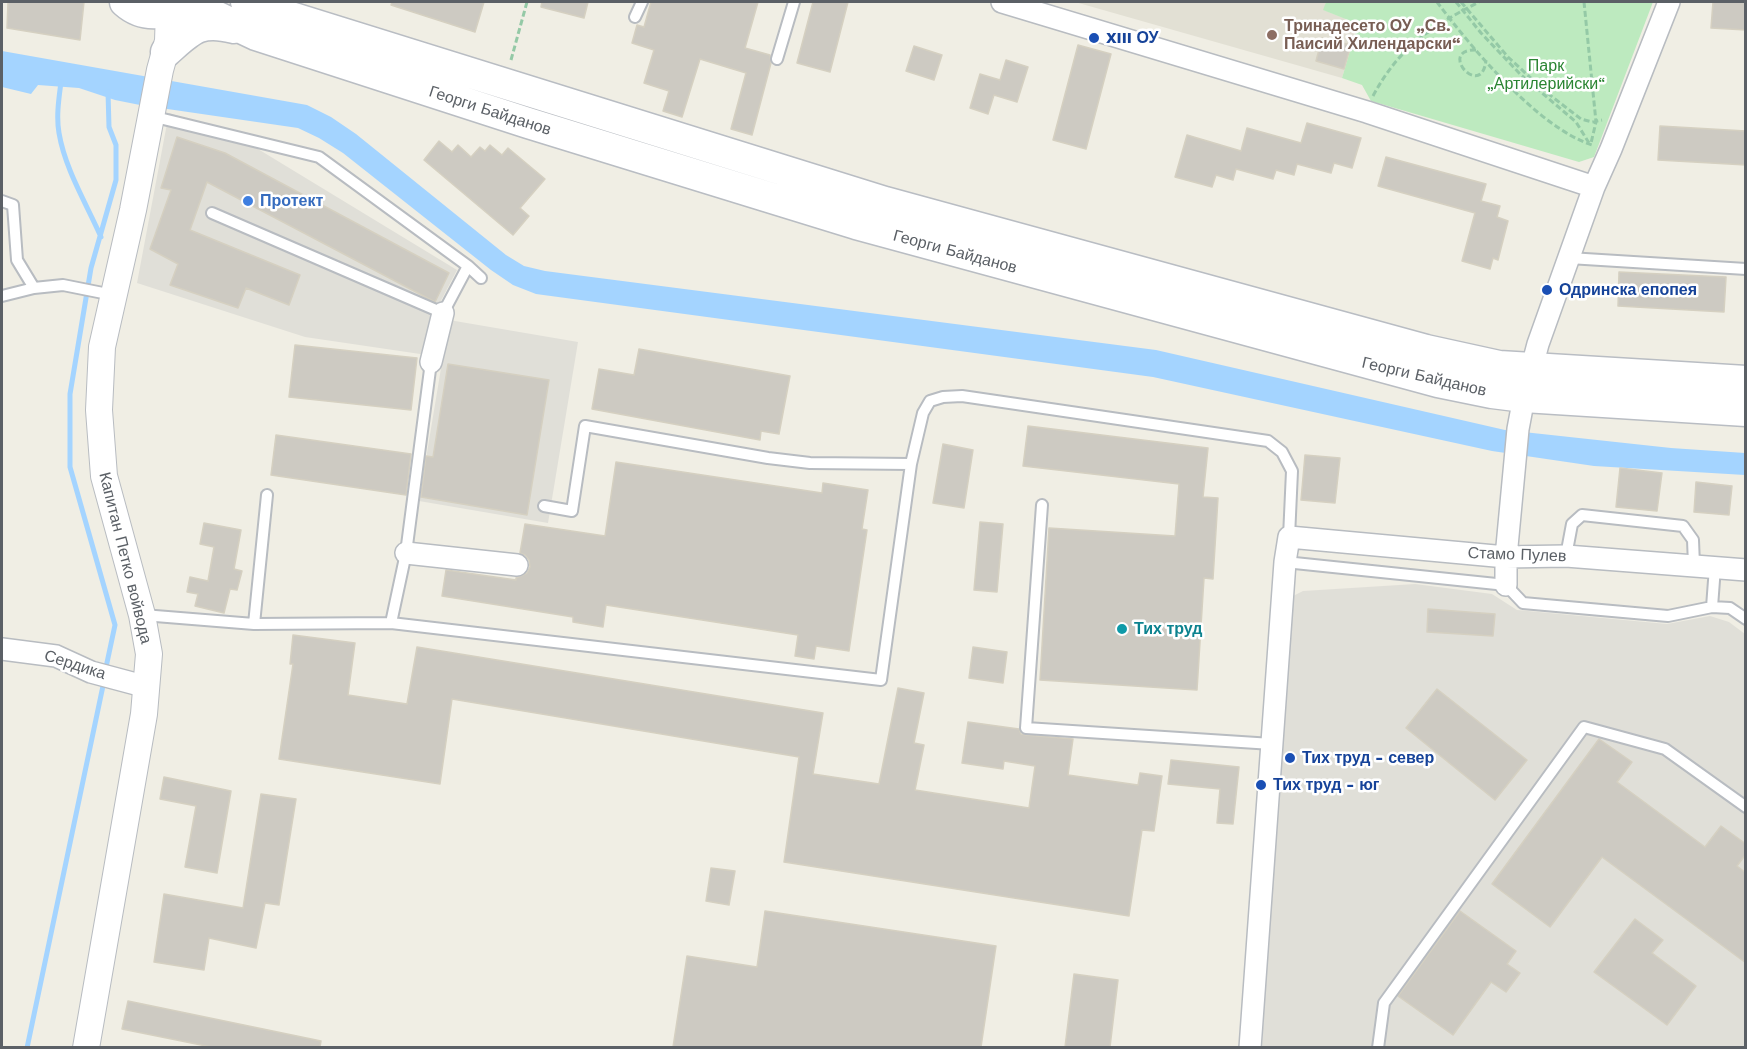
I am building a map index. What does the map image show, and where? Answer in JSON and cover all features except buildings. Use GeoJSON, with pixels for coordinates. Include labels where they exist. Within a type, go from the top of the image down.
{"type":"FeatureCollection","features":[{"type":"Feature","properties":{"kind":"main road","name":"Георги Байданов"},"geometry":{"type":"LineString","coordinates":[[246,2],[504,85],[885,202],[1425,350],[1499,366],[1746,381]]}},
{"type":"Feature","properties":{"kind":"main road","name":"Георги Байданов"},"geometry":{"type":"LineString","coordinates":[[180,5],[246,31],[528,123],[856,224],[1438,382],[1524,397],[1746,411]]}},
{"type":"Feature","properties":{"kind":"main road"},"geometry":{"type":"LineString","coordinates":[[132,6],[154,14],[180,5]]}},
{"type":"Feature","properties":{"kind":"main road"},"geometry":{"type":"LineString","coordinates":[[163,61],[198,27],[210,24],[246,31]]}},
{"type":"Feature","properties":{"kind":"street"},"geometry":{"type":"LineString","coordinates":[[1002,2],[1367,112],[1594,187]]}},
{"type":"Feature","properties":{"kind":"street"},"geometry":{"type":"LineString","coordinates":[[1506,585],[1506,557],[1518,429],[1531,368],[1594,187],[1669,2]]}},
{"type":"Feature","properties":{"kind":"street","name":"Капитан Петко войвода"},"geometry":{"type":"LineString","coordinates":[[86,1047],[144,714],[148,654],[142,615],[104,476],[99,410],[102,292],[133,210],[163,61],[180,5]]}},
{"type":"Feature","properties":{"kind":"street","name":"Капитан Петко войвода"},"geometry":{"type":"LineString","coordinates":[[132,6],[147,22],[163,61]]}},
{"type":"Feature","properties":{"kind":"street"},"geometry":{"type":"LineString","coordinates":[[431,362],[443,313]]}},
{"type":"Feature","properties":{"kind":"street"},"geometry":{"type":"LineString","coordinates":[[1250,1047],[1289,537]]}},
{"type":"Feature","properties":{"kind":"street","name":"Стамо Пулев"},"geometry":{"type":"LineString","coordinates":[[1289,537],[1506,557],[1566,556],[1745,568]]}},
{"type":"Feature","properties":{"kind":"street"},"geometry":{"type":"LineString","coordinates":[[406,553],[517,565]]}},
{"type":"Feature","properties":{"kind":"street","name":"Сердика"},"geometry":{"type":"LineString","coordinates":[[2,649],[56,656],[91,672],[147,687]]}},
{"type":"Feature","properties":{"kind":"lane"},"geometry":{"type":"LineString","coordinates":[[635,17],[642,2]]}},
{"type":"Feature","properties":{"kind":"lane"},"geometry":{"type":"LineString","coordinates":[[777,59],[792,2]]}},
{"type":"Feature","properties":{"kind":"lane"},"geometry":{"type":"LineString","coordinates":[[151,116],[319,157],[468,266],[480,278]]}},
{"type":"Feature","properties":{"kind":"lane"},"geometry":{"type":"LineString","coordinates":[[2,201],[13,205],[17,260],[34,288]]}},
{"type":"Feature","properties":{"kind":"lane"},"geometry":{"type":"LineString","coordinates":[[212,213],[443,313],[468,266]]}},
{"type":"Feature","properties":{"kind":"lane"},"geometry":{"type":"LineString","coordinates":[[1569,258],[1746,268]]}},
{"type":"Feature","properties":{"kind":"lane"},"geometry":{"type":"LineString","coordinates":[[2,296],[34,288],[63,285],[102,292]]}},
{"type":"Feature","properties":{"kind":"lane"},"geometry":{"type":"LineString","coordinates":[[392,623],[406,553],[431,362]]}},
{"type":"Feature","properties":{"kind":"lane"},"geometry":{"type":"LineString","coordinates":[[142,615],[254,624],[392,623],[880,680],[911,464],[922,413],[930,401],[952,396],[1268,441],[1282,452],[1292,471],[1289,537]]}},
{"type":"Feature","properties":{"kind":"lane"},"geometry":{"type":"LineString","coordinates":[[544,506],[572,511],[585,426],[768,458],[810,463],[911,464]]}},
{"type":"Feature","properties":{"kind":"lane"},"geometry":{"type":"LineString","coordinates":[[254,624],[267,495]]}},
{"type":"Feature","properties":{"kind":"lane"},"geometry":{"type":"LineString","coordinates":[[1042,505],[1026,728],[1272,744]]}},
{"type":"Feature","properties":{"kind":"lane"},"geometry":{"type":"LineString","coordinates":[[1566,556],[1572,524],[1582,515],[1683,526],[1693,540],[1705,566],[1712,607]]}},
{"type":"Feature","properties":{"kind":"lane"},"geometry":{"type":"LineString","coordinates":[[1286,562],[1506,585],[1523,603],[1668,616],[1712,607],[1730,608],[1746,619]]}},
{"type":"Feature","properties":{"kind":"lane"},"geometry":{"type":"LineString","coordinates":[[1378,1047],[1384,1003],[1584,727],[1665,749],[1746,807]]}},
{"type":"Feature","properties":{"kind":"path"},"geometry":{"type":"LineString","coordinates":[[504,85],[527,2]]}},
{"type":"Feature","properties":{"kind":"path"},"geometry":{"type":"LineString","coordinates":[[1437,2],[1476,50],[1519,95],[1547,119],[1568,135],[1611,149]]}},
{"type":"Feature","properties":{"kind":"path"},"geometry":{"type":"LineString","coordinates":[[1456,2],[1508,57],[1546,92],[1581,119],[1596,122],[1606,116]]}},
{"type":"Feature","properties":{"kind":"path"},"geometry":{"type":"LineString","coordinates":[[1461,2],[1481,33],[1521,75],[1576,122],[1590,144]]}},
{"type":"Feature","properties":{"kind":"path"},"geometry":{"type":"LineString","coordinates":[[1367,112],[1382,80],[1417,38],[1479,2]]}},
{"type":"Feature","properties":{"kind":"path"},"geometry":{"type":"LineString","coordinates":[[1584,2],[1596,122],[1590,144]]}},
{"type":"Feature","properties":{"kind":"path"},"geometry":{"type":"LineString","coordinates":[[1476,50],[1465,52],[1461,56],[1461,67],[1464,72],[1474,76],[1479,74],[1483,71],[1486,60]]}},
{"type":"Feature","properties":{"kind":"shaded area","name":"Тринадесето ОУ „Св. Паисий Хилендарски“"},"geometry":{"type":"Polygon","coordinates":[[[1075,2],[1326,2],[1324,10],[1358,24],[1342,78],[1075,2]]]}},
{"type":"Feature","properties":{"kind":"shaded area","name":"Протект"},"geometry":{"type":"Polygon","coordinates":[[[169,113],[230,132],[457,270],[435,312],[427,355],[305,337],[137,283],[169,113]]]}},
{"type":"Feature","properties":{"kind":"shaded area"},"geometry":{"type":"Polygon","coordinates":[[[449,320],[578,342],[548,523],[419,501],[449,320]]]}},
{"type":"Feature","properties":{"kind":"shaded area"},"geometry":{"type":"Polygon","coordinates":[[[1415,584],[1492,594],[1517,610],[1667,624],[1710,616],[1729,622],[1745,634],[1745,1047],[1262,1048],[1285,610],[1291,597],[1303,591],[1415,584]]]}},
{"type":"Feature","properties":{"kind":"green space","name":"Парк „Артилерийски“"},"geometry":{"type":"Polygon","coordinates":[[[1326,2],[1653,2],[1594,157],[1579,162],[1371,101],[1362,85],[1342,78],[1358,24],[1323,10],[1326,2]]]}},
{"type":"Feature","properties":{"kind":"water"},"geometry":{"type":"Polygon","coordinates":[[[2,51],[307,105],[331,117],[356,134],[506,255],[524,266],[545,271],[1156,350],[1505,430],[1671,448],[1745,453],[1745,475],[1594,466],[1492,451],[1153,377],[536,294],[513,285],[491,270],[343,153],[298,128],[140,105],[115,100],[79,88],[38,85],[31,94],[2,87],[2,51]]]}},
{"type":"Feature","properties":{"kind":"waterway"},"geometry":{"type":"LineString","coordinates":[[61,82],[58,120],[62,146],[71,173],[101,237]]}},
{"type":"Feature","properties":{"kind":"waterway"},"geometry":{"type":"LineString","coordinates":[[105,672],[115,625],[70,467],[70,394],[91,268],[116,180],[116,145],[109,127],[108,92]]}},
{"type":"Feature","properties":{"kind":"waterway"},"geometry":{"type":"LineString","coordinates":[[27,1048],[104,681]]}},
{"type":"Feature","properties":{"kind":"place","name":"Тринадесето ОУ „Св. Паисий Хилендарски“"},"geometry":{"type":"Point","coordinates":[1272,35]}},
{"type":"Feature","properties":{"kind":"place","name":"XIII ОУ"},"geometry":{"type":"Point","coordinates":[1094,38]}},
{"type":"Feature","properties":{"kind":"place","name":"Протект"},"geometry":{"type":"Point","coordinates":[248,201]}},
{"type":"Feature","properties":{"kind":"place","name":"Одринска епопея"},"geometry":{"type":"Point","coordinates":[1547,290]}},
{"type":"Feature","properties":{"kind":"place","name":"Тих труд"},"geometry":{"type":"Point","coordinates":[1122,629]}},
{"type":"Feature","properties":{"kind":"place","name":"Тих труд - север"},"geometry":{"type":"Point","coordinates":[1290,758]}},
{"type":"Feature","properties":{"kind":"place","name":"Тих труд - юг"},"geometry":{"type":"Point","coordinates":[1261,785]}}]}
